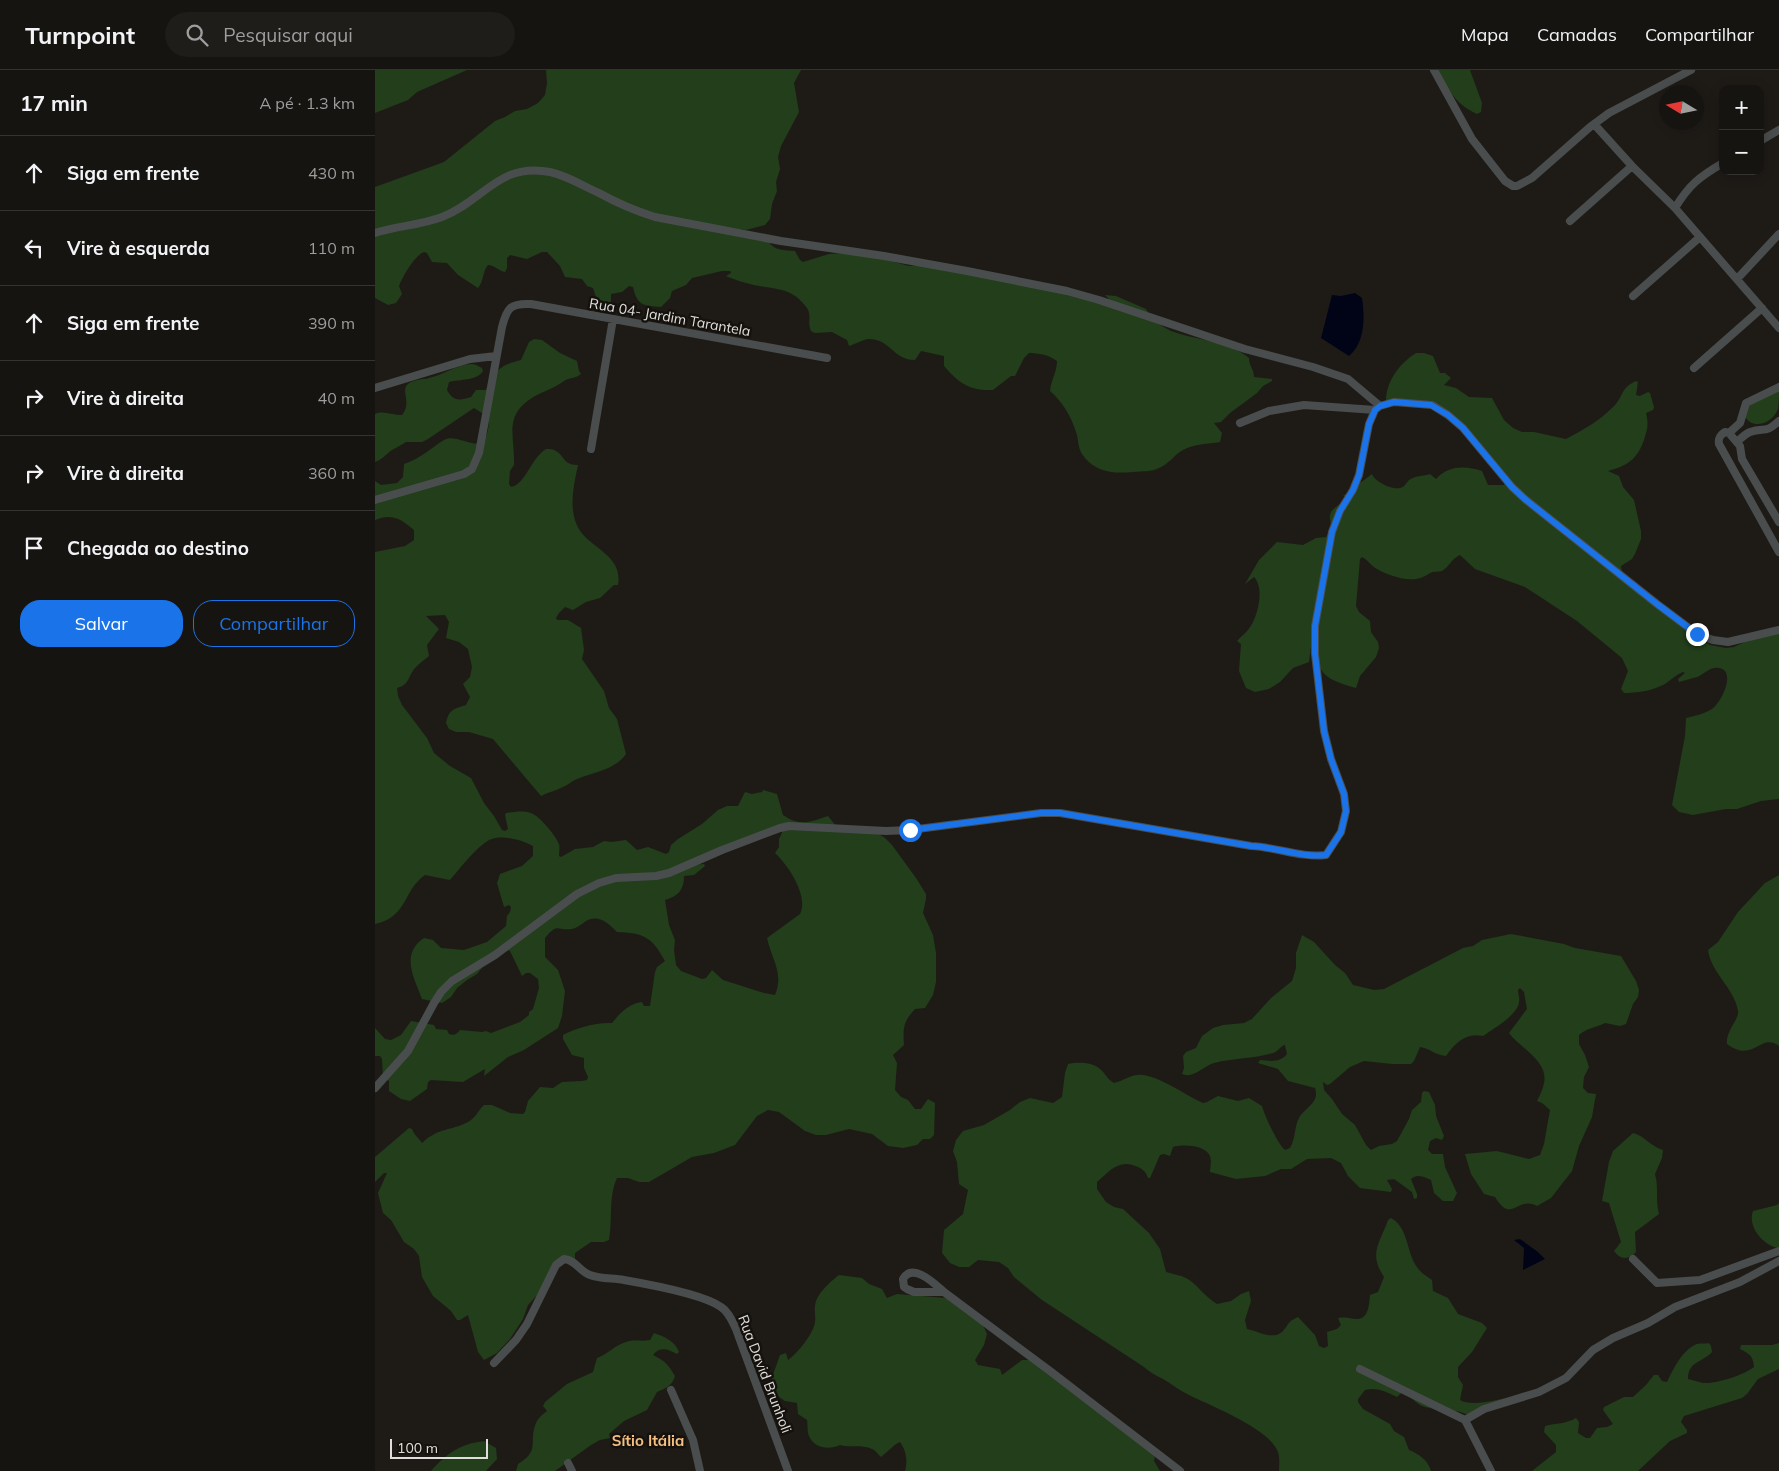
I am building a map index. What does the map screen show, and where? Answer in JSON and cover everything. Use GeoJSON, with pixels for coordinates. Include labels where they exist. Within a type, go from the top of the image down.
{"type":"FeatureCollection","features":[{"type":"Feature","properties":{"kind":"street"},"geometry":{"type":"LineString","coordinates":[[1434,70],[1472,139],[1505,181],[1517,186],[1532,178],[1609,113],[1691,70]]}},
{"type":"Feature","properties":{"kind":"street"},"geometry":{"type":"LineString","coordinates":[[1594,124],[1632,166],[1675,208],[1779,328]]}},
{"type":"Feature","properties":{"kind":"street"},"geometry":{"type":"LineString","coordinates":[[1764,139],[1779,130]]}},
{"type":"Feature","properties":{"kind":"street"},"geometry":{"type":"LineString","coordinates":[[1675,208],[1687,189],[1702,175],[1719,165]]}},
{"type":"Feature","properties":{"kind":"street"},"geometry":{"type":"LineString","coordinates":[[1570,221],[1632,166]]}},
{"type":"Feature","properties":{"kind":"street"},"geometry":{"type":"LineString","coordinates":[[375,233],[439,218],[456,211],[501,178],[512,174],[531,170],[551,173],[570,178],[638,212],[662,218],[781,241],[884,256],[1067,291],[1245,349],[1349,378],[1378,408]]}},
{"type":"Feature","properties":{"kind":"street"},"geometry":{"type":"LineString","coordinates":[[1737,279],[1779,234]]}},
{"type":"Feature","properties":{"kind":"street"},"geometry":{"type":"LineString","coordinates":[[1633,296],[1700,236]]}},
{"type":"Feature","properties":{"kind":"street","name":"Rua 04- Jardim Tarantela"},"geometry":{"type":"LineString","coordinates":[[496,356],[505,315],[510,308],[521,304],[531,304],[827,358]]}},
{"type":"Feature","properties":{"kind":"street"},"geometry":{"type":"LineString","coordinates":[[1694,368],[1761,308]]}},
{"type":"Feature","properties":{"kind":"street"},"geometry":{"type":"LineString","coordinates":[[591,449],[613,319]]}},
{"type":"Feature","properties":{"kind":"street"},"geometry":{"type":"LineString","coordinates":[[375,388],[470,359],[496,356],[484,433],[479,453],[472,469],[464,474],[375,500]]}},
{"type":"Feature","properties":{"kind":"street"},"geometry":{"type":"LineString","coordinates":[[1779,387],[1746,403],[1740,423],[1729,433],[1725,432],[1722,434],[1718,439],[1721,450],[1779,552]]}},
{"type":"Feature","properties":{"kind":"street"},"geometry":{"type":"LineString","coordinates":[[1240,423],[1269,411],[1304,404],[1378,408],[1394,402],[1431,405],[1448,415],[1463,428],[1512,487],[1526,500],[1697,634],[1713,640],[1728,642],[1779,630]]}},
{"type":"Feature","properties":{"kind":"street"},"geometry":{"type":"LineString","coordinates":[[375,1088],[408,1051],[433,1003],[452,981],[495,955],[577,894],[599,883],[616,878],[656,876],[669,873],[779,828],[789,826],[886,831],[910,830],[1041,813],[1060,813],[1251,846],[1267,846],[1316,856],[1326,855],[1341,832],[1346,811],[1344,794],[1331,759],[1324,731],[1315,654],[1315,626],[1332,532],[1340,511],[1353,490],[1359,475],[1369,424],[1378,408]]}},
{"type":"Feature","properties":{"kind":"street"},"geometry":{"type":"LineString","coordinates":[[1742,418],[1753,431]]}},
{"type":"Feature","properties":{"kind":"street"},"geometry":{"type":"LineString","coordinates":[[1737,442],[1753,431],[1765,431],[1771,428],[1779,420]]}},
{"type":"Feature","properties":{"kind":"street"},"geometry":{"type":"LineString","coordinates":[[1729,433],[1737,442],[1741,450],[1742,459],[1779,522]]}},
{"type":"Feature","properties":{"kind":"street"},"geometry":{"type":"LineString","coordinates":[[1730,465],[1742,459]]}},
{"type":"Feature","properties":{"kind":"street"},"geometry":{"type":"LineString","coordinates":[[1633,1259],[1657,1283],[1700,1280],[1779,1251]]}},
{"type":"Feature","properties":{"kind":"street","name":"Rua David Brunholi"},"geometry":{"type":"LineString","coordinates":[[494,1363],[516,1340],[527,1324],[555,1265],[562,1259],[572,1260],[590,1276],[625,1280],[691,1295],[720,1306],[728,1313],[788,1471]]}},
{"type":"Feature","properties":{"kind":"street"},"geometry":{"type":"LineString","coordinates":[[1465,1420],[1484,1409],[1539,1392],[1566,1378],[1593,1350],[1613,1338],[1656,1319],[1675,1307],[1740,1282],[1779,1261]]}},
{"type":"Feature","properties":{"kind":"street"},"geometry":{"type":"LineString","coordinates":[[944,1292],[910,1291],[904,1287],[903,1279],[909,1273],[919,1274],[929,1279],[1180,1471]]}},
{"type":"Feature","properties":{"kind":"street"},"geometry":{"type":"LineString","coordinates":[[1360,1369],[1465,1420],[1491,1471]]}},
{"type":"Feature","properties":{"kind":"street"},"geometry":{"type":"LineString","coordinates":[[671,1390],[693,1440],[700,1471]]}},
{"type":"Feature","properties":{"kind":"street"},"geometry":{"type":"LineString","coordinates":[[568,1463],[572,1471]]}},
{"type":"Feature","properties":{"kind":"green space"},"geometry":{"type":"Polygon","coordinates":[[[375,70],[467,70],[417,92],[408,100],[375,113],[375,70]]]}},
{"type":"Feature","properties":{"kind":"green space"},"geometry":{"type":"Polygon","coordinates":[[[546,70],[801,70],[794,83],[799,112],[781,146],[778,157],[780,169],[770,219],[765,225],[746,230],[720,227],[769,242],[777,249],[795,251],[803,262],[829,254],[847,253],[876,257],[909,266],[930,265],[1110,300],[1105,295],[1116,296],[1146,309],[1148,312],[1147,317],[1171,331],[1222,344],[1241,352],[1249,358],[1254,377],[1272,379],[1272,381],[1263,386],[1221,422],[1214,423],[1222,433],[1220,442],[1187,448],[1163,466],[1153,470],[1126,473],[1111,472],[1092,465],[1082,454],[1072,420],[1062,404],[1050,391],[1057,365],[1057,361],[1054,359],[1036,353],[1029,353],[1024,358],[1015,376],[1011,376],[993,390],[977,389],[965,385],[944,366],[944,356],[921,351],[915,360],[908,359],[901,357],[882,342],[875,340],[868,339],[849,346],[847,340],[832,332],[815,333],[810,328],[807,308],[796,296],[783,290],[751,284],[726,276],[731,273],[730,271],[692,278],[686,285],[672,291],[670,298],[661,307],[645,305],[637,298],[633,287],[629,286],[622,292],[611,294],[611,304],[605,308],[599,306],[593,288],[587,286],[582,279],[565,277],[560,266],[547,252],[542,252],[527,259],[510,255],[507,258],[505,272],[488,265],[478,288],[458,275],[447,263],[432,262],[427,253],[424,252],[413,262],[403,277],[399,286],[402,294],[396,303],[388,305],[375,298],[375,187],[444,162],[495,121],[515,111],[527,109],[538,103],[545,95],[547,83],[546,70]]]}},
{"type":"Feature","properties":{"kind":"green space"},"geometry":{"type":"Polygon","coordinates":[[[1437,70],[1470,70],[1482,103],[1481,112],[1477,114],[1463,106],[1449,90],[1437,70]]]}},
{"type":"Feature","properties":{"kind":"green space"},"geometry":{"type":"Polygon","coordinates":[[[534,339],[542,340],[560,353],[577,361],[581,374],[537,395],[526,402],[519,410],[513,426],[514,465],[510,471],[509,484],[511,487],[521,481],[536,459],[546,449],[555,450],[570,464],[578,465],[573,501],[576,523],[580,531],[615,565],[618,574],[618,585],[614,585],[600,598],[586,602],[573,610],[565,607],[556,618],[557,620],[568,620],[581,628],[584,650],[582,659],[604,691],[609,708],[617,719],[626,754],[616,764],[604,770],[577,779],[541,796],[493,739],[469,732],[456,732],[449,729],[446,723],[450,712],[466,705],[470,697],[463,684],[470,677],[472,667],[468,649],[459,642],[446,638],[449,622],[445,615],[426,616],[439,629],[427,645],[429,656],[413,670],[404,685],[397,688],[402,705],[427,738],[434,753],[450,766],[471,778],[484,803],[502,830],[508,829],[506,813],[523,812],[533,814],[555,836],[559,844],[559,856],[561,857],[575,849],[593,847],[604,841],[626,840],[637,850],[648,847],[666,854],[669,852],[671,845],[678,839],[702,824],[718,810],[727,806],[738,806],[745,792],[752,794],[762,792],[763,790],[777,794],[783,815],[789,819],[805,822],[828,816],[836,826],[877,833],[885,838],[892,845],[926,894],[923,913],[933,935],[936,953],[936,982],[933,995],[925,1008],[915,1009],[908,1018],[904,1030],[904,1045],[893,1055],[897,1063],[895,1090],[901,1097],[908,1100],[915,1109],[921,1109],[928,1099],[935,1103],[934,1135],[930,1139],[923,1139],[917,1145],[903,1148],[888,1146],[872,1134],[849,1129],[826,1135],[816,1135],[805,1131],[779,1112],[768,1110],[757,1116],[735,1145],[714,1153],[692,1157],[649,1182],[617,1178],[613,1193],[609,1240],[591,1242],[575,1253],[575,1260],[559,1265],[553,1278],[528,1305],[523,1319],[510,1339],[497,1353],[484,1360],[478,1352],[468,1315],[457,1320],[451,1311],[433,1296],[422,1277],[419,1256],[414,1249],[404,1242],[391,1220],[383,1213],[378,1193],[387,1173],[384,1173],[375,1182],[375,1157],[409,1128],[412,1129],[422,1143],[434,1134],[471,1120],[484,1105],[492,1105],[510,1113],[523,1114],[528,1101],[540,1087],[553,1088],[562,1082],[587,1080],[584,1058],[572,1055],[563,1039],[563,1035],[586,1026],[612,1023],[625,1010],[637,1003],[642,1002],[644,1006],[650,1006],[655,972],[657,967],[665,961],[656,946],[646,938],[641,935],[617,932],[603,920],[595,918],[572,929],[557,928],[552,930],[545,938],[545,957],[558,970],[565,991],[562,1016],[558,1028],[524,1050],[508,1057],[484,1076],[485,1069],[463,1082],[431,1080],[428,1082],[427,1089],[410,1101],[401,1099],[389,1091],[389,1081],[383,1078],[382,1059],[380,1056],[375,1056],[375,1028],[385,1039],[391,1040],[401,1035],[411,1021],[434,1025],[436,1029],[447,1030],[451,1035],[458,1033],[460,1030],[486,1031],[491,1033],[520,1022],[529,1015],[529,1012],[533,1009],[539,988],[538,979],[530,973],[522,976],[510,951],[498,948],[477,974],[457,988],[451,997],[442,1003],[422,999],[411,967],[412,951],[424,938],[433,940],[441,948],[464,950],[487,942],[506,926],[507,916],[511,907],[509,905],[504,907],[497,883],[500,874],[522,866],[533,856],[533,846],[524,842],[508,838],[492,839],[481,845],[450,880],[425,875],[418,881],[394,916],[375,924],[375,552],[405,546],[414,540],[414,530],[396,518],[386,517],[375,520],[375,481],[381,485],[397,483],[403,477],[404,464],[444,440],[450,438],[478,443],[483,440],[487,433],[489,420],[474,408],[428,439],[422,442],[406,442],[375,462],[375,414],[402,415],[406,406],[405,388],[409,383],[434,377],[465,365],[475,365],[482,368],[483,371],[477,377],[449,382],[447,390],[449,394],[454,398],[463,399],[471,397],[476,390],[486,390],[499,370],[507,364],[521,360],[529,342],[534,339]],[[783,827],[692,865],[704,864],[705,866],[694,875],[684,876],[680,891],[665,900],[669,925],[675,940],[676,965],[681,971],[702,979],[706,978],[712,970],[723,980],[775,995],[778,973],[767,938],[800,914],[802,907],[802,899],[796,881],[786,865],[775,853],[779,847],[779,839],[783,827]]]}},
{"type":"Feature","properties":{"kind":"green space"},"geometry":{"type":"Polygon","coordinates":[[[1416,353],[1433,356],[1440,373],[1445,373],[1451,378],[1444,385],[1456,388],[1469,397],[1492,398],[1504,420],[1513,428],[1522,432],[1534,432],[1566,439],[1602,417],[1616,403],[1624,390],[1636,381],[1638,382],[1636,395],[1640,396],[1648,392],[1650,393],[1654,407],[1653,410],[1646,413],[1647,428],[1641,448],[1629,462],[1608,471],[1619,476],[1623,487],[1634,500],[1641,531],[1641,539],[1635,554],[1632,559],[1621,566],[1622,572],[1695,636],[1710,645],[1726,648],[1734,647],[1753,638],[1779,633],[1779,799],[1761,801],[1737,809],[1693,815],[1679,812],[1672,805],[1685,736],[1686,718],[1699,715],[1716,706],[1726,687],[1727,675],[1724,670],[1713,668],[1697,677],[1679,682],[1678,679],[1685,673],[1683,672],[1654,689],[1624,693],[1621,689],[1628,671],[1622,658],[1577,621],[1525,587],[1475,569],[1460,555],[1442,571],[1431,572],[1418,579],[1400,578],[1387,574],[1375,568],[1362,557],[1360,559],[1356,606],[1359,612],[1370,621],[1371,632],[1378,642],[1379,648],[1376,657],[1360,676],[1356,688],[1335,681],[1324,673],[1317,660],[1312,639],[1309,662],[1293,668],[1280,682],[1269,689],[1255,692],[1246,688],[1239,671],[1241,644],[1237,641],[1252,625],[1260,595],[1254,577],[1245,584],[1259,560],[1277,542],[1303,545],[1316,538],[1326,537],[1332,528],[1330,516],[1333,509],[1347,496],[1343,496],[1372,474],[1388,487],[1400,488],[1414,478],[1430,474],[1436,479],[1441,474],[1452,469],[1470,468],[1482,471],[1488,485],[1504,485],[1505,483],[1470,433],[1432,406],[1386,401],[1388,386],[1395,373],[1399,367],[1416,353]]]}},
{"type":"Feature","properties":{"kind":"green space"},"geometry":{"type":"Polygon","coordinates":[[[1779,388],[1778,409],[1771,419],[1762,424],[1752,423],[1748,420],[1744,415],[1748,404],[1779,388]]]}},
{"type":"Feature","properties":{"kind":"green space"},"geometry":{"type":"Polygon","coordinates":[[[1779,875],[1779,1046],[1767,1043],[1744,1051],[1727,1044],[1728,1035],[1738,1011],[1732,995],[1710,958],[1708,950],[1718,942],[1738,912],[1765,883],[1779,875]]]}},
{"type":"Feature","properties":{"kind":"green space"},"geometry":{"type":"Polygon","coordinates":[[[1511,934],[1621,956],[1636,981],[1639,990],[1638,997],[1633,1004],[1626,1024],[1620,1026],[1605,1023],[1579,1035],[1579,1044],[1589,1067],[1584,1077],[1583,1088],[1588,1093],[1596,1094],[1592,1117],[1579,1146],[1572,1171],[1551,1198],[1537,1206],[1524,1204],[1506,1209],[1495,1197],[1484,1194],[1471,1174],[1465,1154],[1497,1151],[1529,1159],[1540,1155],[1544,1144],[1550,1110],[1537,1101],[1544,1083],[1542,1068],[1533,1055],[1509,1033],[1527,1009],[1524,992],[1520,988],[1518,990],[1518,1007],[1510,1017],[1483,1036],[1471,1036],[1461,1040],[1446,1056],[1420,1047],[1411,1064],[1364,1061],[1350,1067],[1330,1084],[1327,1085],[1323,1082],[1324,1090],[1342,1114],[1355,1125],[1366,1145],[1371,1150],[1397,1141],[1412,1110],[1421,1102],[1422,1093],[1424,1091],[1429,1092],[1444,1136],[1442,1140],[1436,1138],[1430,1141],[1428,1150],[1432,1154],[1443,1154],[1445,1167],[1457,1193],[1453,1201],[1443,1201],[1434,1193],[1431,1180],[1421,1176],[1411,1179],[1417,1194],[1417,1198],[1414,1199],[1412,1192],[1394,1179],[1387,1180],[1392,1189],[1391,1192],[1360,1188],[1348,1176],[1341,1163],[1331,1158],[1307,1159],[1291,1169],[1281,1169],[1265,1176],[1236,1179],[1210,1172],[1211,1160],[1207,1152],[1188,1146],[1173,1147],[1170,1156],[1160,1155],[1150,1178],[1140,1168],[1125,1164],[1115,1167],[1097,1182],[1097,1189],[1106,1202],[1114,1207],[1123,1209],[1149,1233],[1160,1249],[1166,1272],[1190,1280],[1217,1304],[1231,1301],[1249,1291],[1251,1301],[1245,1320],[1247,1329],[1275,1335],[1283,1331],[1290,1322],[1298,1317],[1315,1335],[1319,1346],[1324,1348],[1328,1346],[1327,1332],[1337,1329],[1341,1325],[1338,1318],[1360,1319],[1366,1314],[1370,1295],[1378,1292],[1384,1277],[1377,1262],[1376,1251],[1388,1220],[1391,1218],[1397,1222],[1404,1234],[1413,1261],[1421,1272],[1432,1280],[1433,1291],[1448,1298],[1458,1314],[1482,1323],[1487,1328],[1472,1352],[1458,1367],[1458,1377],[1463,1385],[1460,1400],[1480,1403],[1519,1395],[1468,1415],[1457,1411],[1425,1407],[1401,1393],[1397,1397],[1378,1390],[1365,1390],[1358,1399],[1363,1409],[1390,1424],[1394,1431],[1404,1437],[1409,1450],[1423,1458],[1431,1471],[1279,1471],[1278,1452],[1272,1443],[1252,1426],[1186,1393],[1151,1372],[1042,1300],[999,1262],[978,1260],[969,1267],[959,1267],[950,1263],[942,1253],[944,1230],[963,1214],[968,1190],[959,1184],[957,1162],[953,1151],[956,1140],[963,1131],[984,1125],[1020,1102],[1030,1098],[1053,1103],[1062,1097],[1068,1064],[1093,1065],[1100,1069],[1114,1083],[1135,1075],[1153,1077],[1203,1103],[1218,1096],[1238,1101],[1249,1098],[1262,1106],[1275,1136],[1285,1150],[1290,1148],[1299,1118],[1314,1101],[1316,1093],[1315,1088],[1288,1081],[1278,1069],[1258,1063],[1260,1060],[1275,1061],[1284,1057],[1287,1054],[1285,1045],[1275,1052],[1266,1055],[1214,1063],[1191,1075],[1182,1074],[1184,1068],[1183,1056],[1186,1052],[1196,1048],[1202,1036],[1213,1028],[1244,1023],[1252,1019],[1271,998],[1292,981],[1296,968],[1296,953],[1302,935],[1314,942],[1345,973],[1353,985],[1374,990],[1384,989],[1482,940],[1511,934]]]}},
{"type":"Feature","properties":{"kind":"green space"},"geometry":{"type":"Polygon","coordinates":[[[1633,1133],[1663,1150],[1662,1158],[1655,1174],[1659,1214],[1635,1232],[1636,1252],[1625,1258],[1619,1256],[1614,1251],[1621,1242],[1609,1203],[1602,1201],[1609,1162],[1613,1151],[1633,1133]]]}},
{"type":"Feature","properties":{"kind":"green space"},"geometry":{"type":"Polygon","coordinates":[[[1779,1203],[1779,1248],[1768,1244],[1758,1235],[1752,1223],[1752,1217],[1753,1211],[1779,1203]]]}},
{"type":"Feature","properties":{"kind":"green space"},"geometry":{"type":"Polygon","coordinates":[[[839,1275],[862,1278],[869,1284],[882,1289],[887,1298],[897,1294],[946,1298],[958,1303],[981,1321],[987,1334],[984,1345],[975,1360],[978,1365],[1000,1369],[1002,1375],[1022,1360],[1031,1360],[1156,1451],[1154,1461],[1160,1471],[905,1471],[906,1456],[900,1442],[881,1457],[873,1450],[864,1447],[840,1445],[827,1448],[815,1444],[808,1433],[807,1420],[798,1414],[797,1403],[785,1401],[769,1390],[780,1355],[786,1353],[788,1360],[805,1343],[814,1327],[815,1306],[818,1297],[839,1275]]]}},
{"type":"Feature","properties":{"kind":"green space"},"geometry":{"type":"Polygon","coordinates":[[[654,1333],[672,1342],[679,1352],[677,1354],[661,1349],[653,1355],[666,1363],[675,1376],[666,1388],[657,1392],[647,1410],[624,1421],[609,1434],[610,1438],[600,1440],[591,1445],[555,1471],[516,1471],[518,1464],[532,1450],[536,1423],[547,1411],[543,1406],[545,1402],[567,1384],[593,1372],[597,1358],[626,1342],[650,1340],[654,1333]]]}},
{"type":"Feature","properties":{"kind":"green space"},"geometry":{"type":"Polygon","coordinates":[[[1709,1343],[1712,1352],[1693,1365],[1688,1379],[1703,1383],[1715,1382],[1737,1376],[1754,1367],[1753,1360],[1749,1354],[1740,1349],[1741,1345],[1772,1345],[1779,1343],[1779,1369],[1758,1379],[1742,1398],[1684,1416],[1681,1422],[1687,1433],[1670,1441],[1638,1471],[1532,1471],[1556,1452],[1556,1445],[1544,1432],[1545,1426],[1576,1418],[1579,1422],[1578,1433],[1586,1438],[1590,1438],[1597,1428],[1613,1424],[1603,1410],[1604,1407],[1624,1397],[1633,1397],[1654,1375],[1658,1375],[1662,1381],[1667,1382],[1675,1366],[1687,1350],[1697,1344],[1709,1343]]]}},
{"type":"Feature","properties":{"kind":"green space"},"geometry":{"type":"Polygon","coordinates":[[[484,1441],[496,1448],[497,1459],[486,1471],[431,1471],[455,1450],[468,1444],[484,1441]]]}},
{"type":"Feature","properties":{"kind":"water"},"geometry":{"type":"Polygon","coordinates":[[[1355,293],[1362,298],[1363,330],[1358,344],[1349,356],[1321,338],[1332,295],[1341,296],[1355,293]]]}},
{"type":"Feature","properties":{"kind":"water"},"geometry":{"type":"Polygon","coordinates":[[[1520,1239],[1545,1259],[1523,1270],[1524,1248],[1514,1240],[1520,1239]]]}},
{"type":"Feature","properties":{"kind":"district","name":"Sítio Itália"},"geometry":{"type":"Point","coordinates":[648,1440]}},
{"type":"Feature","properties":{"kind":"route"},"geometry":{"type":"LineString","coordinates":[[910,830],[1041,813],[1060,813],[1251,846],[1267,846],[1316,856],[1326,855],[1341,832],[1346,811],[1344,794],[1331,759],[1324,731],[1315,654],[1315,626],[1332,532],[1340,511],[1353,490],[1359,475],[1369,424],[1375,410],[1380,406],[1394,402],[1431,405],[1448,415],[1463,428],[1512,487],[1526,500],[1697,634]]}}]}
